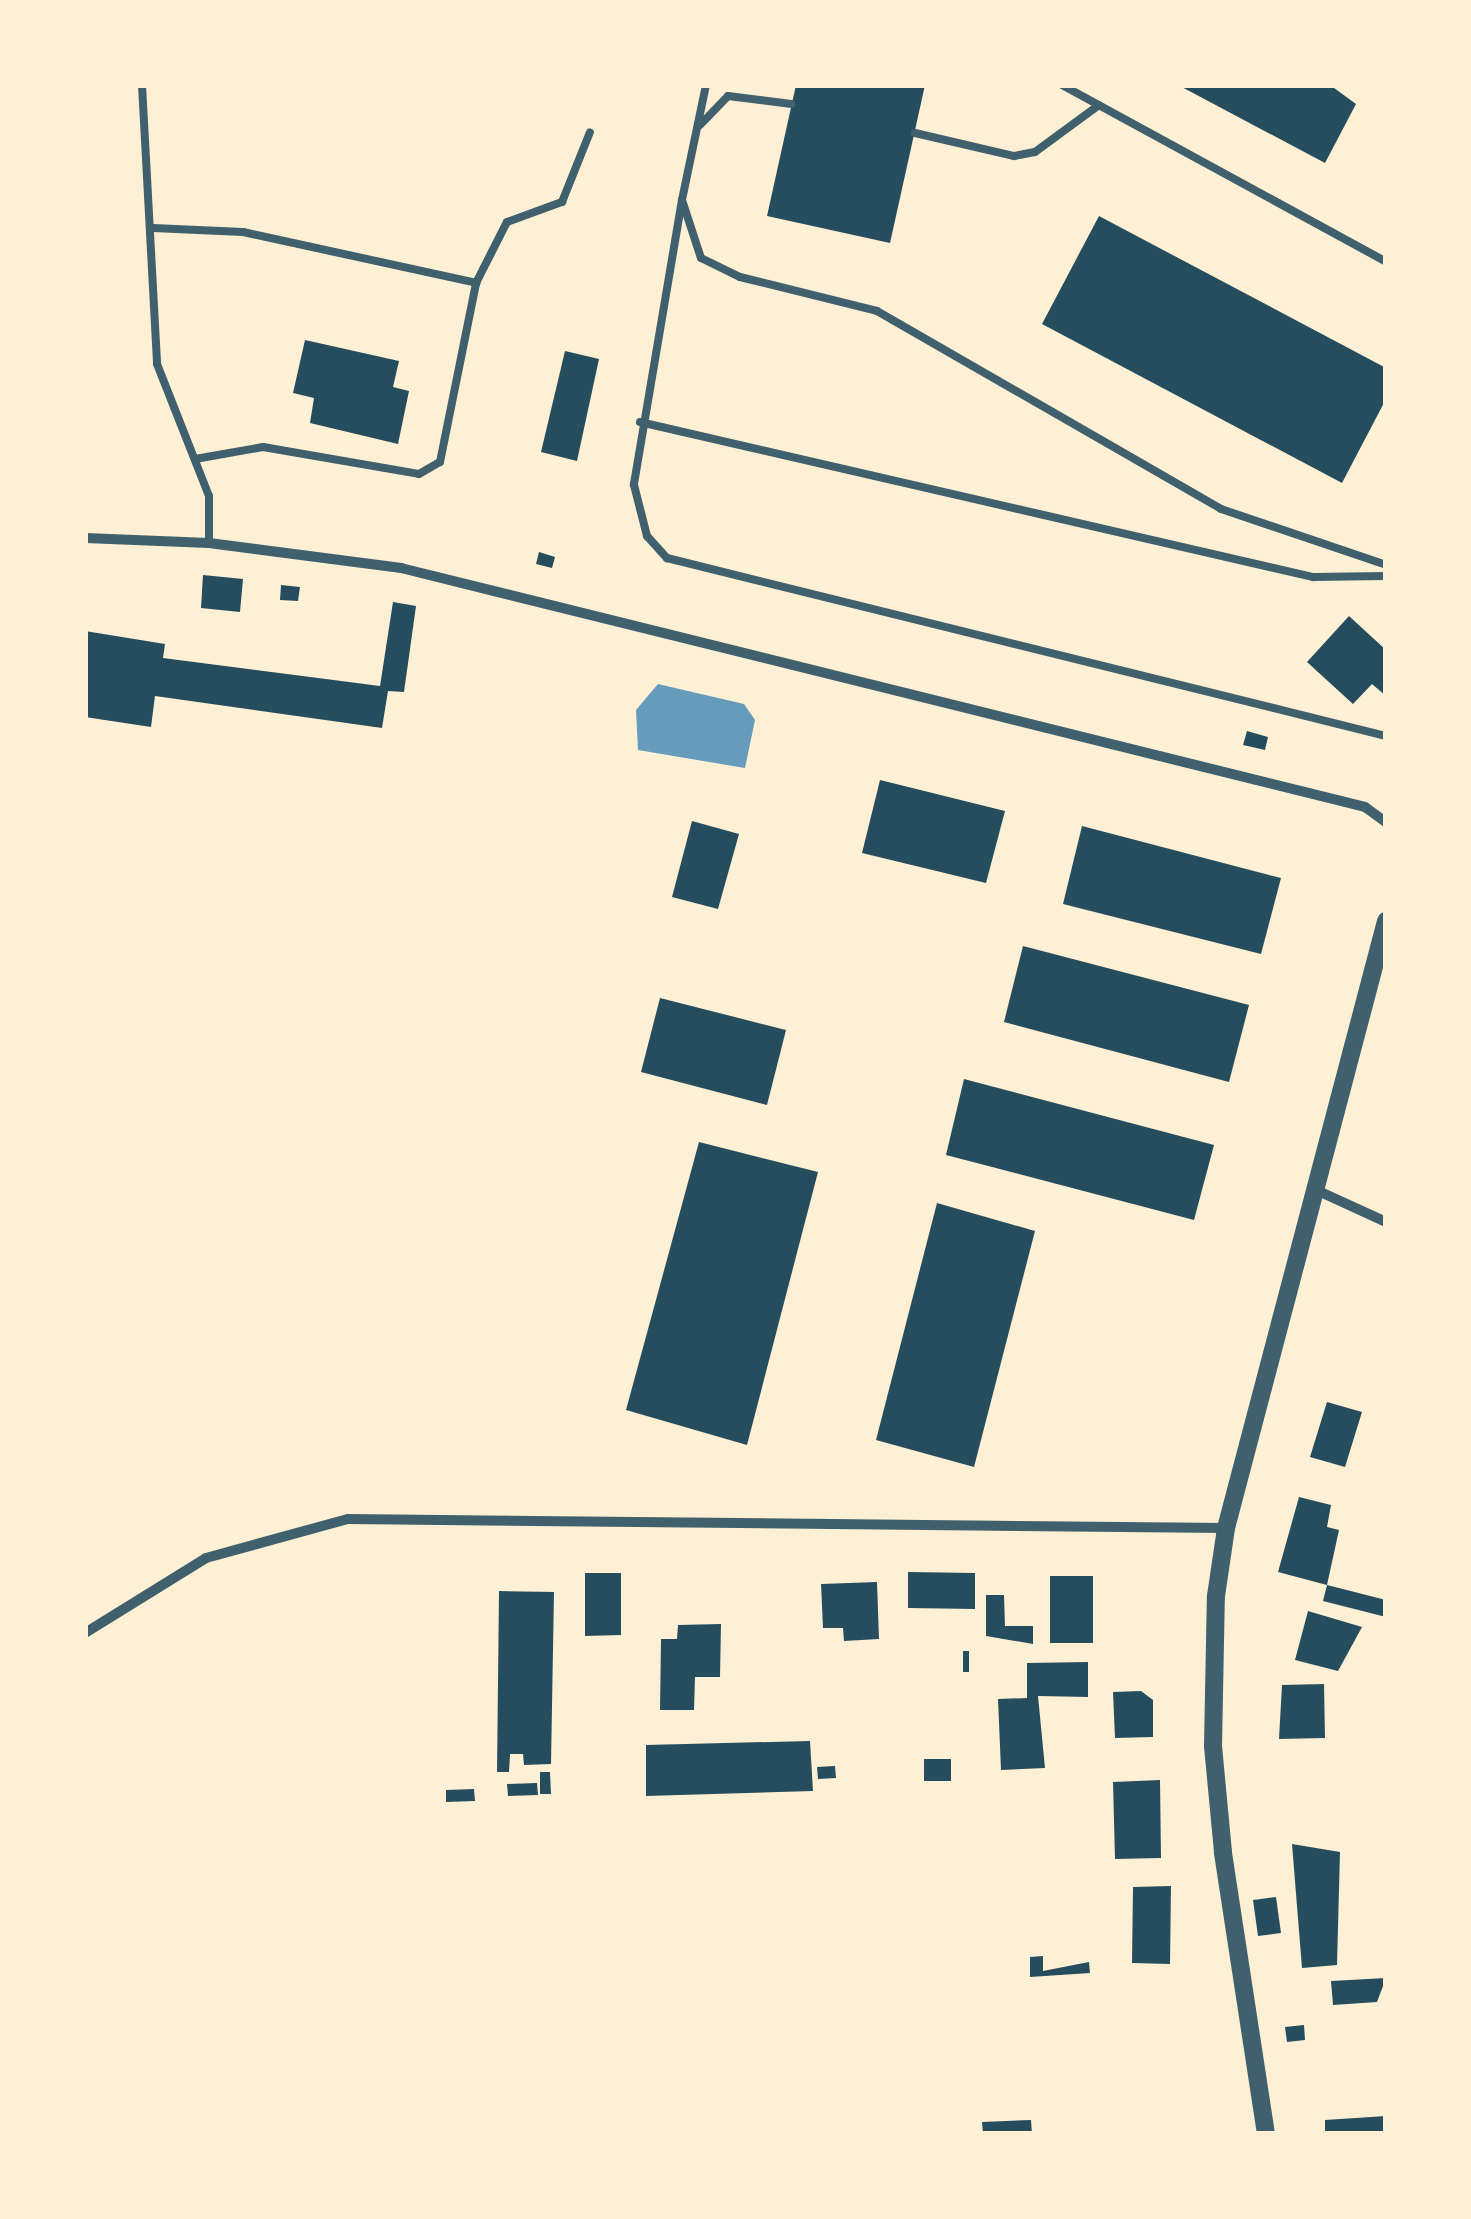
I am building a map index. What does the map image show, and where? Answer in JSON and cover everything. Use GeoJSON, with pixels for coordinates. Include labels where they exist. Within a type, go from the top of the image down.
{"type":"FeatureCollection","features":[{"type":"Feature","properties":{"kind":"street"},"geometry":{"type":"LineString","coordinates":[[85,538],[209,543],[400,568],[600,612],[1364,807],[1386,822]]}},
{"type":"Feature","properties":{"kind":"street"},"geometry":{"type":"LineString","coordinates":[[1266,2134],[1213,1746],[1226,1528],[1312,1188],[1386,921]]}},
{"type":"Feature","properties":{"kind":"street"},"geometry":{"type":"LineString","coordinates":[[1312,1188],[1386,1222]]}},
{"type":"Feature","properties":{"kind":"street"},"geometry":{"type":"LineString","coordinates":[[85,1634],[206,1558],[348,1519],[1226,1528]]}},
{"type":"Feature","properties":{"kind":"lane"},"geometry":{"type":"LineString","coordinates":[[142,85],[158,364],[210,496],[209,543]]}},
{"type":"Feature","properties":{"kind":"lane"},"geometry":{"type":"LineString","coordinates":[[706,85],[640,422],[636,508],[667,558],[1386,736]]}},
{"type":"Feature","properties":{"kind":"lane"},"geometry":{"type":"LineString","coordinates":[[1062,85],[1386,262]]}},
{"type":"Feature","properties":{"kind":"lane"},"geometry":{"type":"LineString","coordinates":[[697,128],[728,96],[792,104]]}},
{"type":"Feature","properties":{"kind":"lane"},"geometry":{"type":"LineString","coordinates":[[914,133],[1035,152],[1099,105]]}},
{"type":"Feature","properties":{"kind":"lane"},"geometry":{"type":"LineString","coordinates":[[195,458],[262,447],[418,474],[440,462],[476,283],[507,222],[562,202],[590,132]]}},
{"type":"Feature","properties":{"kind":"lane"},"geometry":{"type":"LineString","coordinates":[[682,200],[688,233],[720,270],[878,311],[1220,509],[1386,565]]}},
{"type":"Feature","properties":{"kind":"lane"},"geometry":{"type":"LineString","coordinates":[[153,228],[244,232],[476,283]]}},
{"type":"Feature","properties":{"kind":"lane"},"geometry":{"type":"LineString","coordinates":[[640,422],[1313,578],[1386,576]]}},
{"type":"Feature","properties":{"kind":"water"},"geometry":{"type":"Polygon","coordinates":[[[658,684],[744,704],[755,720],[745,768],[638,750],[636,710],[658,684]]]}},
{"type":"Feature","properties":{"kind":"building"},"geometry":{"type":"Polygon","coordinates":[[[796,85],[925,85],[890,243],[767,216],[796,85]]]}},
{"type":"Feature","properties":{"kind":"building"},"geometry":{"type":"Polygon","coordinates":[[[1178,85],[1330,85],[1356,104],[1325,163],[1178,85]]]}},
{"type":"Feature","properties":{"kind":"building"},"geometry":{"type":"Polygon","coordinates":[[[1099,216],[1386,368],[1386,399],[1342,483],[1042,324],[1099,216]]]}},
{"type":"Feature","properties":{"kind":"building"},"geometry":{"type":"Polygon","coordinates":[[[305,340],[399,361],[393,387],[409,391],[398,444],[310,423],[314,398],[293,393],[305,340]]]}},
{"type":"Feature","properties":{"kind":"building"},"geometry":{"type":"Polygon","coordinates":[[[565,351],[599,359],[577,461],[541,452],[565,351]]]}},
{"type":"Feature","properties":{"kind":"building"},"geometry":{"type":"Polygon","coordinates":[[[539,552],[555,557],[552,568],[536,564],[539,552]]]}},
{"type":"Feature","properties":{"kind":"building"},"geometry":{"type":"Polygon","coordinates":[[[203,575],[243,579],[240,612],[201,608],[203,575]]]}},
{"type":"Feature","properties":{"kind":"building"},"geometry":{"type":"Polygon","coordinates":[[[281,585],[300,587],[298,601],[280,600],[281,585]]]}},
{"type":"Feature","properties":{"kind":"building"},"geometry":{"type":"Polygon","coordinates":[[[393,602],[416,606],[404,692],[388,691],[382,728],[155,696],[151,727],[85,717],[85,631],[165,644],[163,658],[380,686],[393,602]]]}},
{"type":"Feature","properties":{"kind":"building"},"geometry":{"type":"Polygon","coordinates":[[[1349,616],[1386,650],[1386,696],[1372,684],[1353,704],[1307,662],[1349,616]]]}},
{"type":"Feature","properties":{"kind":"building"},"geometry":{"type":"Polygon","coordinates":[[[1247,731],[1268,737],[1265,750],[1243,745],[1247,731]]]}},
{"type":"Feature","properties":{"kind":"building"},"geometry":{"type":"Polygon","coordinates":[[[880,780],[1005,811],[986,883],[862,853],[880,780]]]}},
{"type":"Feature","properties":{"kind":"building"},"geometry":{"type":"Polygon","coordinates":[[[692,821],[739,834],[718,909],[672,897],[692,821]]]}},
{"type":"Feature","properties":{"kind":"building"},"geometry":{"type":"Polygon","coordinates":[[[1082,826],[1281,878],[1261,954],[1063,904],[1082,826]]]}},
{"type":"Feature","properties":{"kind":"building"},"geometry":{"type":"Polygon","coordinates":[[[1023,946],[1249,1005],[1229,1082],[1004,1022],[1023,946]]]}},
{"type":"Feature","properties":{"kind":"building"},"geometry":{"type":"Polygon","coordinates":[[[660,998],[786,1030],[767,1105],[641,1072],[660,998]]]}},
{"type":"Feature","properties":{"kind":"building"},"geometry":{"type":"Polygon","coordinates":[[[964,1079],[1214,1145],[1194,1220],[946,1155],[964,1079]]]}},
{"type":"Feature","properties":{"kind":"building"},"geometry":{"type":"Polygon","coordinates":[[[699,1142],[818,1172],[747,1445],[626,1410],[699,1142]]]}},
{"type":"Feature","properties":{"kind":"building"},"geometry":{"type":"Polygon","coordinates":[[[937,1203],[1035,1231],[974,1467],[876,1440],[937,1203]]]}},
{"type":"Feature","properties":{"kind":"building"},"geometry":{"type":"Polygon","coordinates":[[[1327,1402],[1362,1412],[1345,1467],[1310,1457],[1327,1402]]]}},
{"type":"Feature","properties":{"kind":"building"},"geometry":{"type":"Polygon","coordinates":[[[1299,1497],[1331,1505],[1327,1527],[1339,1530],[1327,1585],[1278,1572],[1299,1497]]]}},
{"type":"Feature","properties":{"kind":"building"},"geometry":{"type":"Polygon","coordinates":[[[908,1572],[975,1573],[975,1609],[908,1608],[908,1572]]]}},
{"type":"Feature","properties":{"kind":"building"},"geometry":{"type":"Polygon","coordinates":[[[585,1573],[621,1573],[621,1635],[585,1636],[585,1573]]]}},
{"type":"Feature","properties":{"kind":"building"},"geometry":{"type":"Polygon","coordinates":[[[1050,1576],[1093,1576],[1093,1643],[1050,1643],[1050,1576]]]}},
{"type":"Feature","properties":{"kind":"building"},"geometry":{"type":"Polygon","coordinates":[[[877,1582],[879,1639],[844,1641],[843,1628],[823,1628],[821,1584],[877,1582]]]}},
{"type":"Feature","properties":{"kind":"building"},"geometry":{"type":"Polygon","coordinates":[[[1327,1585],[1386,1600],[1386,1617],[1323,1601],[1327,1585]]]}},
{"type":"Feature","properties":{"kind":"building"},"geometry":{"type":"Polygon","coordinates":[[[499,1591],[554,1592],[551,1764],[524,1765],[523,1754],[510,1754],[509,1772],[497,1772],[499,1591]]]}},
{"type":"Feature","properties":{"kind":"building"},"geometry":{"type":"Polygon","coordinates":[[[986,1595],[1004,1595],[1005,1626],[1033,1626],[1033,1644],[986,1636],[986,1595]]]}},
{"type":"Feature","properties":{"kind":"building"},"geometry":{"type":"Polygon","coordinates":[[[1308,1611],[1362,1627],[1338,1671],[1295,1660],[1308,1611]]]}},
{"type":"Feature","properties":{"kind":"building"},"geometry":{"type":"Polygon","coordinates":[[[721,1624],[720,1677],[695,1677],[694,1710],[660,1710],[661,1639],[677,1639],[678,1625],[721,1624]]]}},
{"type":"Feature","properties":{"kind":"building"},"geometry":{"type":"Polygon","coordinates":[[[963,1651],[969,1651],[969,1672],[963,1672],[963,1651]]]}},
{"type":"Feature","properties":{"kind":"building"},"geometry":{"type":"Polygon","coordinates":[[[1088,1662],[1088,1697],[1038,1696],[1045,1768],[1001,1770],[998,1699],[1027,1698],[1027,1663],[1088,1662]]]}},
{"type":"Feature","properties":{"kind":"building"},"geometry":{"type":"Polygon","coordinates":[[[1324,1684],[1325,1738],[1279,1739],[1282,1685],[1324,1684]]]}},
{"type":"Feature","properties":{"kind":"building"},"geometry":{"type":"Polygon","coordinates":[[[1141,1691],[1153,1700],[1153,1737],[1115,1738],[1113,1692],[1141,1691]]]}},
{"type":"Feature","properties":{"kind":"building"},"geometry":{"type":"Polygon","coordinates":[[[810,1741],[813,1791],[646,1796],[646,1745],[810,1741]]]}},
{"type":"Feature","properties":{"kind":"building"},"geometry":{"type":"Polygon","coordinates":[[[924,1759],[951,1759],[951,1781],[924,1781],[924,1759]]]}},
{"type":"Feature","properties":{"kind":"building"},"geometry":{"type":"Polygon","coordinates":[[[835,1766],[836,1778],[818,1779],[817,1767],[835,1766]]]}},
{"type":"Feature","properties":{"kind":"building"},"geometry":{"type":"Polygon","coordinates":[[[540,1772],[550,1772],[551,1794],[540,1794],[540,1772]]]}},
{"type":"Feature","properties":{"kind":"building"},"geometry":{"type":"Polygon","coordinates":[[[1160,1780],[1161,1858],[1115,1859],[1113,1782],[1160,1780]]]}},
{"type":"Feature","properties":{"kind":"building"},"geometry":{"type":"Polygon","coordinates":[[[537,1783],[538,1795],[508,1796],[507,1784],[537,1783]]]}},
{"type":"Feature","properties":{"kind":"building"},"geometry":{"type":"Polygon","coordinates":[[[474,1789],[475,1801],[446,1802],[446,1790],[474,1789]]]}},
{"type":"Feature","properties":{"kind":"building"},"geometry":{"type":"Polygon","coordinates":[[[1292,1844],[1340,1852],[1337,1965],[1302,1968],[1292,1844]]]}},
{"type":"Feature","properties":{"kind":"building"},"geometry":{"type":"Polygon","coordinates":[[[1171,1886],[1170,1964],[1132,1963],[1133,1887],[1171,1886]]]}},
{"type":"Feature","properties":{"kind":"building"},"geometry":{"type":"Polygon","coordinates":[[[1276,1897],[1281,1933],[1258,1936],[1253,1900],[1276,1897]]]}},
{"type":"Feature","properties":{"kind":"building"},"geometry":{"type":"Polygon","coordinates":[[[1043,1956],[1043,1971],[1089,1962],[1090,1973],[1030,1977],[1030,1957],[1043,1956]]]}},
{"type":"Feature","properties":{"kind":"building"},"geometry":{"type":"Polygon","coordinates":[[[1386,1978],[1377,2002],[1333,2005],[1331,1981],[1386,1978]]]}},
{"type":"Feature","properties":{"kind":"building"},"geometry":{"type":"Polygon","coordinates":[[[1304,2025],[1305,2040],[1287,2042],[1285,2027],[1304,2025]]]}},
{"type":"Feature","properties":{"kind":"building"},"geometry":{"type":"Polygon","coordinates":[[[1386,2116],[1386,2134],[1325,2134],[1325,2120],[1386,2116]]]}},
{"type":"Feature","properties":{"kind":"building"},"geometry":{"type":"Polygon","coordinates":[[[1031,2120],[1032,2134],[983,2134],[982,2122],[1031,2120]]]}}]}
